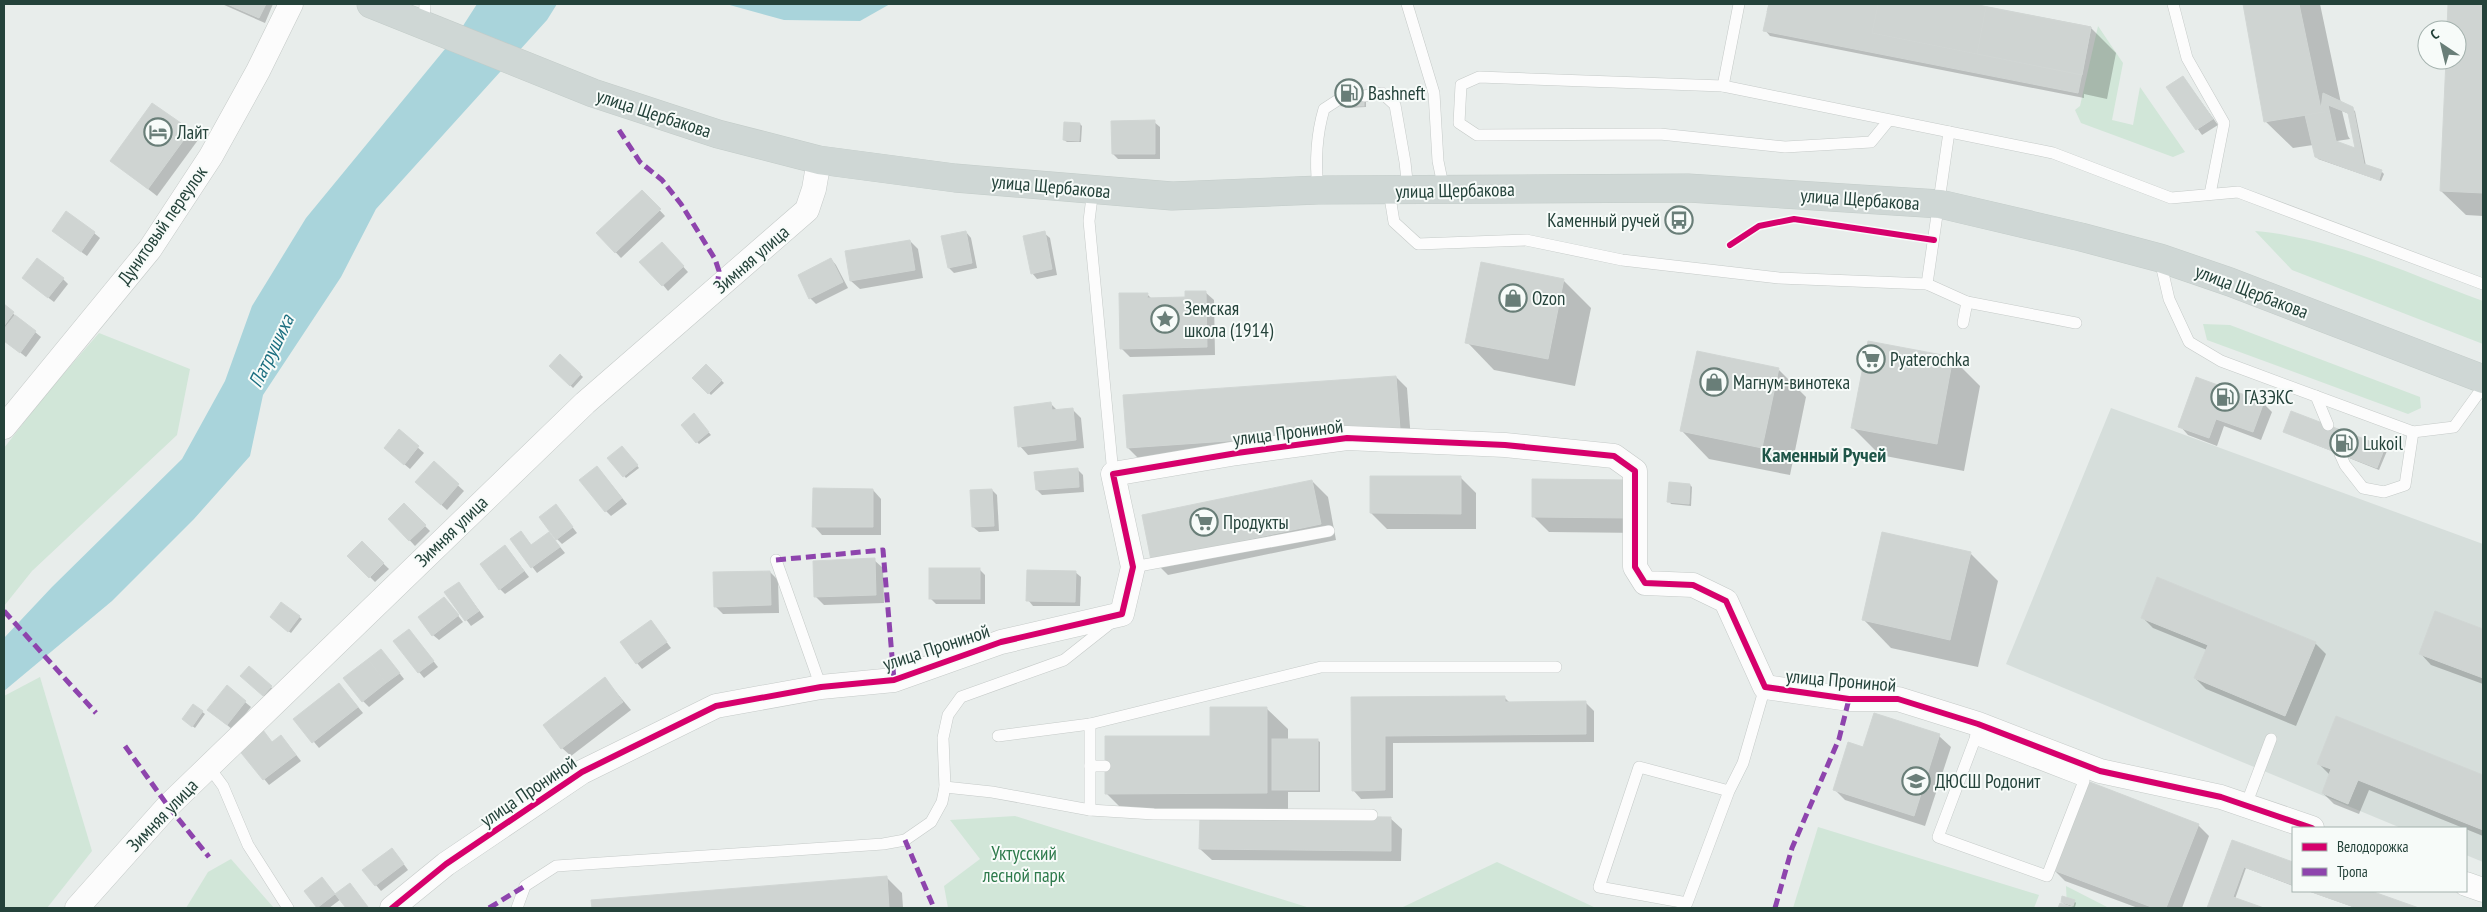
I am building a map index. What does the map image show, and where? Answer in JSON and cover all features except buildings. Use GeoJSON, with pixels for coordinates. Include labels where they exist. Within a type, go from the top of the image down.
{"type":"FeatureCollection","features":[{"type":"Feature","properties":{"kind":"main road","name":"улица Щербакова"},"geometry":{"type":"LineString","coordinates":[[370,4],[431,21]]}},
{"type":"Feature","properties":{"kind":"main road","name":"улица Щербакова"},"geometry":{"type":"LineString","coordinates":[[403,4],[431,21],[593,93],[718,134],[819,160],[955,178],[1172,196],[1318,190],[1688,188],[1940,204],[2082,237],[2160,258],[2230,282],[2483,379]]}},
{"type":"Feature","properties":{"kind":"street","name":"Дунитовый переулок"},"geometry":{"type":"LineString","coordinates":[[4,427],[150,249],[211,156],[258,71],[291,4]]}},
{"type":"Feature","properties":{"kind":"street","name":"Зимняя улица"},"geometry":{"type":"LineString","coordinates":[[77,908],[168,806],[585,403],[807,210],[814,189],[819,160]]}},
{"type":"Feature","properties":{"kind":"street","name":"улица Прониной"},"geometry":{"type":"LineString","coordinates":[[1113,474],[1237,453],[1347,438],[1505,446],[1614,456],[1635,471],[1635,567],[1645,583],[1692,585],[1726,601],[1765,687],[1849,699],[1898,699],[1977,731],[2100,771],[2221,797],[2309,827]]}},
{"type":"Feature","properties":{"kind":"street"},"geometry":{"type":"LineString","coordinates":[[1113,474],[1133,568],[1122,614]]}},
{"type":"Feature","properties":{"kind":"street","name":"улица Прониной"},"geometry":{"type":"LineString","coordinates":[[392,908],[446,864],[582,772],[716,706],[821,687],[894,680],[1001,642],[1122,614]]}},
{"type":"Feature","properties":{"kind":"street"},"geometry":{"type":"LineString","coordinates":[[2467,884],[2483,890]]}},
{"type":"Feature","properties":{"kind":"lane"},"geometry":{"type":"LineString","coordinates":[[1407,4],[1434,93],[1438,161],[1444,190]]}},
{"type":"Feature","properties":{"kind":"lane"},"geometry":{"type":"LineString","coordinates":[[1723,86],[1739,4]]}},
{"type":"Feature","properties":{"kind":"lane"},"geometry":{"type":"LineString","coordinates":[[2173,4],[2187,58],[2224,122],[2210,194]]}},
{"type":"Feature","properties":{"kind":"lane"},"geometry":{"type":"LineString","coordinates":[[1889,120],[1871,142],[1785,147],[1660,134],[1478,135],[1459,123],[1461,85],[1479,77],[1723,86],[2053,153],[2171,198],[2238,192],[2483,284]]}},
{"type":"Feature","properties":{"kind":"lane"},"geometry":{"type":"LineString","coordinates":[[1364,96],[1382,94],[1395,105],[1406,162],[1398,191],[1394,222],[1418,244],[1526,240],[1622,260],[1769,277],[1927,284],[1967,302],[2076,323]]}},
{"type":"Feature","properties":{"kind":"lane"},"geometry":{"type":"LineString","coordinates":[[1318,190],[1316,164],[1318,130],[1324,109],[1341,98]]}},
{"type":"Feature","properties":{"kind":"lane"},"geometry":{"type":"LineString","coordinates":[[1927,284],[1949,132]]}},
{"type":"Feature","properties":{"kind":"lane"},"geometry":{"type":"LineString","coordinates":[[1094,189],[1089,221],[1113,474]]}},
{"type":"Feature","properties":{"kind":"lane"},"geometry":{"type":"LineString","coordinates":[[2160,258],[2169,299],[2189,342],[2221,361],[2413,432],[2454,427],[2483,387]]}},
{"type":"Feature","properties":{"kind":"lane"},"geometry":{"type":"LineString","coordinates":[[1963,323],[1967,302]]}},
{"type":"Feature","properties":{"kind":"lane"},"geometry":{"type":"LineString","coordinates":[[2316,396],[2328,425]]}},
{"type":"Feature","properties":{"kind":"lane"},"geometry":{"type":"LineString","coordinates":[[2340,454],[2345,466],[2363,488],[2384,492],[2405,485],[2413,432]]}},
{"type":"Feature","properties":{"kind":"lane"},"geometry":{"type":"LineString","coordinates":[[1133,568],[1329,531]]}},
{"type":"Feature","properties":{"kind":"lane"},"geometry":{"type":"LineString","coordinates":[[776,560],[821,687]]}},
{"type":"Feature","properties":{"kind":"lane"},"geometry":{"type":"LineString","coordinates":[[518,908],[525,886],[556,866],[883,844],[905,840],[931,822],[942,802],[945,787],[943,738],[948,715],[961,697],[1064,660],[1122,614]]}},
{"type":"Feature","properties":{"kind":"lane"},"geometry":{"type":"LineString","coordinates":[[998,736],[1090,724],[1321,667],[1556,667]]}},
{"type":"Feature","properties":{"kind":"lane"},"geometry":{"type":"LineString","coordinates":[[1729,791],[1639,767],[1599,887],[1687,902],[1729,791],[1742,763],[1765,687]]}},
{"type":"Feature","properties":{"kind":"lane"},"geometry":{"type":"LineString","coordinates":[[1090,724],[1090,810]]}},
{"type":"Feature","properties":{"kind":"lane"},"geometry":{"type":"LineString","coordinates":[[1977,731],[2084,781],[2047,876],[1938,837],[1977,731]]}},
{"type":"Feature","properties":{"kind":"lane"},"geometry":{"type":"LineString","coordinates":[[2246,805],[2272,739]]}},
{"type":"Feature","properties":{"kind":"lane"},"geometry":{"type":"LineString","coordinates":[[1090,766],[1105,766]]}},
{"type":"Feature","properties":{"kind":"lane"},"geometry":{"type":"LineString","coordinates":[[209,767],[223,786],[248,845],[284,905],[288,908]]}},
{"type":"Feature","properties":{"kind":"lane"},"geometry":{"type":"LineString","coordinates":[[945,787],[992,792],[1090,810],[1154,814],[1372,815]]}},
{"type":"Feature","properties":{"kind":"shaded area"},"geometry":{"type":"Polygon","coordinates":[[[2111,408],[2483,544],[2483,862],[2467,855],[2467,827],[2399,827],[2006,664],[2111,408]]]}},
{"type":"Feature","properties":{"kind":"green space"},"geometry":{"type":"Polygon","coordinates":[[[2098,26],[2123,63],[2112,120],[2133,125],[2140,87],[2185,152],[2173,157],[2081,123],[2075,110],[2080,106],[2098,26]]]}},
{"type":"Feature","properties":{"kind":"green space"},"geometry":{"type":"Polygon","coordinates":[[[2255,231],[2285,235],[2343,249],[2483,301],[2483,344],[2292,270],[2255,231]]]}},
{"type":"Feature","properties":{"kind":"green space"},"geometry":{"type":"Polygon","coordinates":[[[2203,324],[2230,325],[2420,397],[2421,408],[2408,414],[2207,340],[2203,324]]]}},
{"type":"Feature","properties":{"kind":"green space"},"geometry":{"type":"Polygon","coordinates":[[[99,333],[190,369],[177,435],[32,571],[4,606],[4,448],[46,394],[99,333]]]}},
{"type":"Feature","properties":{"kind":"green space"},"geometry":{"type":"Polygon","coordinates":[[[40,677],[92,851],[47,908],[4,908],[4,696],[40,677]]]}},
{"type":"Feature","properties":{"kind":"green space","name":"Уктусский лесной парк"},"geometry":{"type":"Polygon","coordinates":[[[1015,816],[1310,908],[948,908],[944,886],[980,859],[950,820],[1015,816]]]}},
{"type":"Feature","properties":{"kind":"green space"},"geometry":{"type":"Polygon","coordinates":[[[1818,827],[2039,895],[2034,908],[1793,908],[1818,827]]]}},
{"type":"Feature","properties":{"kind":"green space"},"geometry":{"type":"Polygon","coordinates":[[[231,859],[274,908],[186,908],[208,872],[231,859]]]}},
{"type":"Feature","properties":{"kind":"green space"},"geometry":{"type":"Polygon","coordinates":[[[1497,862],[1596,908],[1401,908],[1497,862]]]}},
{"type":"Feature","properties":{"kind":"green space"},"geometry":{"type":"Polygon","coordinates":[[[2066,886],[2109,908],[2067,908],[2066,886]]]}},
{"type":"Feature","properties":{"kind":"water","name":"Патрушиха"},"geometry":{"type":"Polygon","coordinates":[[[477,4],[557,4],[547,20],[376,209],[341,277],[263,395],[250,456],[194,519],[112,601],[4,691],[4,638],[52,587],[182,459],[225,381],[252,306],[306,218],[459,32],[477,4]]]}},
{"type":"Feature","properties":{"kind":"water"},"geometry":{"type":"Polygon","coordinates":[[[726,4],[890,4],[860,21],[784,20],[726,4]]]}},
{"type":"Feature","properties":{"kind":"marked path"},"geometry":{"type":"LineString","coordinates":[[619,130],[640,162],[662,180],[681,204],[715,259],[719,271],[717,288]]}},
{"type":"Feature","properties":{"kind":"marked path"},"geometry":{"type":"LineString","coordinates":[[776,560],[883,550],[894,680]]}},
{"type":"Feature","properties":{"kind":"marked path"},"geometry":{"type":"LineString","coordinates":[[4,611],[96,713]]}},
{"type":"Feature","properties":{"kind":"marked path"},"geometry":{"type":"LineString","coordinates":[[1775,908],[1792,848],[1839,739],[1849,699]]}},
{"type":"Feature","properties":{"kind":"marked path"},"geometry":{"type":"LineString","coordinates":[[125,746],[168,806],[209,857]]}},
{"type":"Feature","properties":{"kind":"marked path"},"geometry":{"type":"LineString","coordinates":[[905,840],[934,908]]}},
{"type":"Feature","properties":{"kind":"marked path"},"geometry":{"type":"LineString","coordinates":[[489,908],[525,886]]}},
{"type":"Feature","properties":{"kind":"cycle path"},"geometry":{"type":"LineString","coordinates":[[1730,245],[1759,226],[1794,219],[1934,240]]}},
{"type":"Feature","properties":{"kind":"cycle path"},"geometry":{"type":"LineString","coordinates":[[392,908],[446,864],[582,772],[716,706],[821,687],[894,680],[1001,642],[1122,614],[1133,567],[1113,474],[1237,453],[1347,438],[1505,445],[1614,456],[1635,471],[1635,567],[1645,583],[1693,585],[1726,601],[1765,687],[1849,699],[1898,699],[1978,724],[2100,771],[2221,797],[2309,827]]}},
{"type":"Feature","properties":{"kind":"place","name":"Bashneft"},"geometry":{"type":"Point","coordinates":[1349,93]}},
{"type":"Feature","properties":{"kind":"place","name":"Лайт"},"geometry":{"type":"Point","coordinates":[158,132]}},
{"type":"Feature","properties":{"kind":"place","name":"Каменный ручей"},"geometry":{"type":"Point","coordinates":[1679,220]}},
{"type":"Feature","properties":{"kind":"place","name":"Ozon"},"geometry":{"type":"Point","coordinates":[1513,298]}},
{"type":"Feature","properties":{"kind":"place","name":"Земская школа (1914)"},"geometry":{"type":"Point","coordinates":[1165,319]}},
{"type":"Feature","properties":{"kind":"place","name":"Pyaterochka"},"geometry":{"type":"Point","coordinates":[1871,359]}},
{"type":"Feature","properties":{"kind":"place","name":"Магнум-винотека"},"geometry":{"type":"Point","coordinates":[1714,382]}},
{"type":"Feature","properties":{"kind":"place","name":"ГАЗЭКС"},"geometry":{"type":"Point","coordinates":[2225,397]}},
{"type":"Feature","properties":{"kind":"place","name":"Lukoil"},"geometry":{"type":"Point","coordinates":[2344,443]}},
{"type":"Feature","properties":{"kind":"place","name":"Продукты"},"geometry":{"type":"Point","coordinates":[1204,522]}},
{"type":"Feature","properties":{"kind":"place","name":"ДЮСШ Родонит"},"geometry":{"type":"Point","coordinates":[1916,781]}},
{"type":"Feature","properties":{"kind":"district","name":"Каменный Ручей"},"geometry":{"type":"Point","coordinates":[1824,455]}}]}
